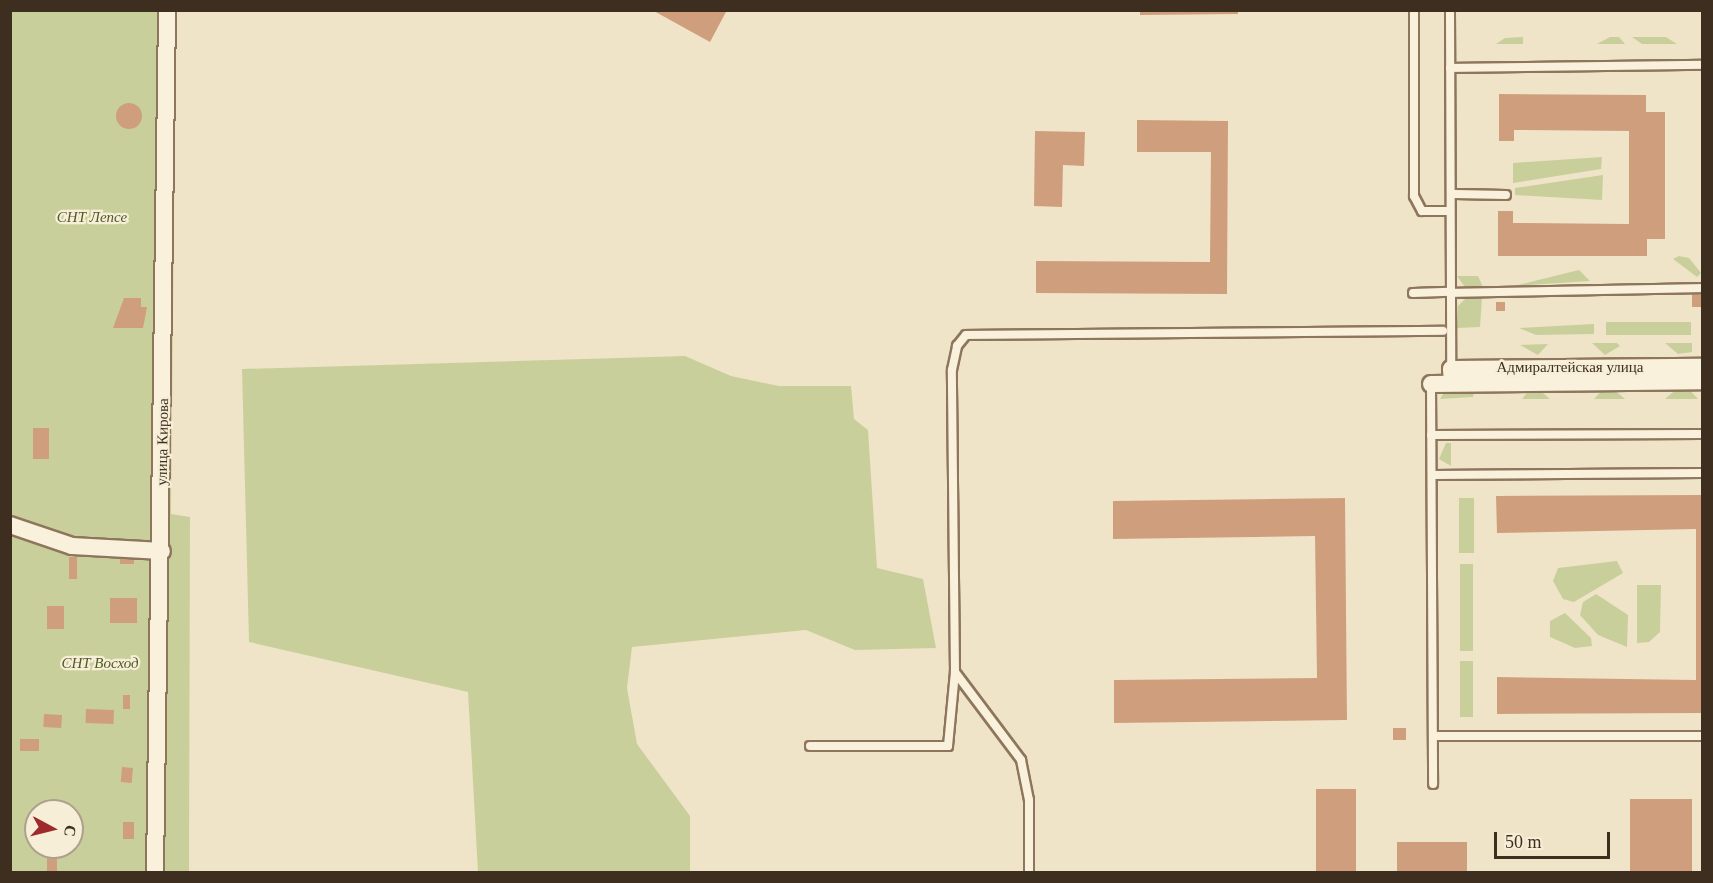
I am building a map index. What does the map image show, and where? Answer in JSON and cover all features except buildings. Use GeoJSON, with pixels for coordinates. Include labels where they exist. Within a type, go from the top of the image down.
{"type":"FeatureCollection","features":[{"type":"Feature","properties":{"kind":"street","name":"улица Кирова"},"geometry":{"type":"LineString","coordinates":[[155,873],[162,551],[167,10]]}},
{"type":"Feature","properties":{"kind":"street","name":"Адмиралтейская улица"},"geometry":{"type":"LineString","coordinates":[[1431,384],[1452,376],[1702,367]]}},
{"type":"Feature","properties":{"kind":"street","name":"Адмиралтейская улица"},"geometry":{"type":"LineString","coordinates":[[1452,376],[1702,381]]}},
{"type":"Feature","properties":{"kind":"street"},"geometry":{"type":"LineString","coordinates":[[10,525],[72,546],[162,551]]}},
{"type":"Feature","properties":{"kind":"lane"},"geometry":{"type":"LineString","coordinates":[[1414,10],[1414,196],[1422,211],[1449,211]]}},
{"type":"Feature","properties":{"kind":"lane"},"geometry":{"type":"LineString","coordinates":[[1450,10],[1449,211],[1452,376]]}},
{"type":"Feature","properties":{"kind":"lane"},"geometry":{"type":"LineString","coordinates":[[1450,68],[1702,65]]}},
{"type":"Feature","properties":{"kind":"lane"},"geometry":{"type":"LineString","coordinates":[[1455,194],[1506,195]]}},
{"type":"Feature","properties":{"kind":"lane"},"geometry":{"type":"LineString","coordinates":[[1413,293],[1702,288]]}},
{"type":"Feature","properties":{"kind":"lane"},"geometry":{"type":"LineString","coordinates":[[810,746],[948,746],[955,672],[952,370],[957,346],[966,335],[1443,331]]}},
{"type":"Feature","properties":{"kind":"lane"},"geometry":{"type":"LineString","coordinates":[[1431,384],[1433,784]]}},
{"type":"Feature","properties":{"kind":"lane"},"geometry":{"type":"LineString","coordinates":[[1431,435],[1702,434]]}},
{"type":"Feature","properties":{"kind":"lane"},"geometry":{"type":"LineString","coordinates":[[1432,475],[1702,473]]}},
{"type":"Feature","properties":{"kind":"lane"},"geometry":{"type":"LineString","coordinates":[[955,672],[1021,760],[1029,800],[1029,873]]}},
{"type":"Feature","properties":{"kind":"lane"},"geometry":{"type":"LineString","coordinates":[[1433,736],[1702,736]]}},
{"type":"Feature","properties":{"kind":"green space"},"geometry":{"type":"Polygon","coordinates":[[[10,11],[176,11],[171,514],[190,517],[189,872],[11,872],[10,11]]]}},
{"type":"Feature","properties":{"kind":"green space"},"geometry":{"type":"Polygon","coordinates":[[[1523,37],[1523,44],[1496,44],[1505,38],[1523,37]]]}},
{"type":"Feature","properties":{"kind":"green space"},"geometry":{"type":"Polygon","coordinates":[[[1610,37],[1619,37],[1625,44],[1597,44],[1610,37]]]}},
{"type":"Feature","properties":{"kind":"green space"},"geometry":{"type":"Polygon","coordinates":[[[1632,37],[1666,37],[1677,44],[1642,44],[1632,37]]]}},
{"type":"Feature","properties":{"kind":"green space"},"geometry":{"type":"Polygon","coordinates":[[[1602,157],[1601,169],[1513,183],[1513,163],[1602,157]]]}},
{"type":"Feature","properties":{"kind":"green space"},"geometry":{"type":"Polygon","coordinates":[[[1603,175],[1602,200],[1515,195],[1515,188],[1603,175]]]}},
{"type":"Feature","properties":{"kind":"green space"},"geometry":{"type":"Polygon","coordinates":[[[1679,256],[1689,258],[1701,273],[1697,277],[1673,259],[1679,256]]]}},
{"type":"Feature","properties":{"kind":"green space"},"geometry":{"type":"Polygon","coordinates":[[[1579,270],[1590,281],[1514,286],[1579,270]]]}},
{"type":"Feature","properties":{"kind":"green space"},"geometry":{"type":"Polygon","coordinates":[[[1457,276],[1478,276],[1483,287],[1465,287],[1457,276]]]}},
{"type":"Feature","properties":{"kind":"green space"},"geometry":{"type":"Polygon","coordinates":[[[1466,298],[1482,298],[1480,327],[1457,328],[1458,306],[1466,298]]]}},
{"type":"Feature","properties":{"kind":"green space"},"geometry":{"type":"Polygon","coordinates":[[[1606,322],[1691,322],[1691,335],[1606,335],[1606,322]]]}},
{"type":"Feature","properties":{"kind":"green space"},"geometry":{"type":"Polygon","coordinates":[[[1594,324],[1594,334],[1536,335],[1519,328],[1594,324]]]}},
{"type":"Feature","properties":{"kind":"green space"},"geometry":{"type":"Polygon","coordinates":[[[1592,343],[1617,343],[1620,346],[1605,355],[1592,343]]]}},
{"type":"Feature","properties":{"kind":"green space"},"geometry":{"type":"Polygon","coordinates":[[[1665,343],[1692,343],[1692,352],[1678,354],[1665,343]]]}},
{"type":"Feature","properties":{"kind":"green space"},"geometry":{"type":"Polygon","coordinates":[[[1548,344],[1538,355],[1520,345],[1548,344]]]}},
{"type":"Feature","properties":{"kind":"green space"},"geometry":{"type":"Polygon","coordinates":[[[685,356],[731,376],[779,386],[851,386],[854,419],[868,430],[877,568],[923,579],[936,648],[855,650],[806,630],[632,647],[627,688],[637,744],[690,816],[690,872],[478,872],[468,692],[249,642],[242,369],[685,356]]]}},
{"type":"Feature","properties":{"kind":"green space"},"geometry":{"type":"Polygon","coordinates":[[[1605,387],[1611,387],[1625,399],[1594,399],[1605,387]]]}},
{"type":"Feature","properties":{"kind":"green space"},"geometry":{"type":"Polygon","coordinates":[[[1679,387],[1687,387],[1698,399],[1665,399],[1679,387]]]}},
{"type":"Feature","properties":{"kind":"green space"},"geometry":{"type":"Polygon","coordinates":[[[1531,388],[1537,388],[1550,399],[1522,399],[1531,388]]]}},
{"type":"Feature","properties":{"kind":"green space"},"geometry":{"type":"Polygon","coordinates":[[[1446,389],[1474,392],[1473,397],[1440,399],[1446,389]]]}},
{"type":"Feature","properties":{"kind":"green space"},"geometry":{"type":"Polygon","coordinates":[[[1446,443],[1451,443],[1451,466],[1439,459],[1446,443]]]}},
{"type":"Feature","properties":{"kind":"green space"},"geometry":{"type":"Polygon","coordinates":[[[1459,498],[1474,498],[1474,553],[1459,553],[1459,498]]]}},
{"type":"Feature","properties":{"kind":"green space"},"geometry":{"type":"Polygon","coordinates":[[[1617,561],[1623,573],[1574,602],[1563,599],[1553,581],[1558,568],[1617,561]]]}},
{"type":"Feature","properties":{"kind":"green space"},"geometry":{"type":"Polygon","coordinates":[[[1460,564],[1473,564],[1473,651],[1460,651],[1460,564]]]}},
{"type":"Feature","properties":{"kind":"green space"},"geometry":{"type":"Polygon","coordinates":[[[1637,585],[1661,585],[1660,632],[1649,642],[1637,643],[1637,585]]]}},
{"type":"Feature","properties":{"kind":"green space"},"geometry":{"type":"Polygon","coordinates":[[[1596,594],[1628,615],[1627,647],[1598,635],[1580,615],[1583,602],[1596,594]]]}},
{"type":"Feature","properties":{"kind":"green space"},"geometry":{"type":"Polygon","coordinates":[[[1565,613],[1591,638],[1592,646],[1575,648],[1550,637],[1550,621],[1565,613]]]}},
{"type":"Feature","properties":{"kind":"green space"},"geometry":{"type":"Polygon","coordinates":[[[1460,661],[1473,661],[1473,717],[1460,717],[1460,661]]]}},
{"type":"Feature","properties":{"kind":"park label","name":"СНТ Лепсе"},"geometry":{"type":"Point","coordinates":[92,218]}},
{"type":"Feature","properties":{"kind":"park label","name":"СНТ Восход"},"geometry":{"type":"Point","coordinates":[100,664]}}]}
